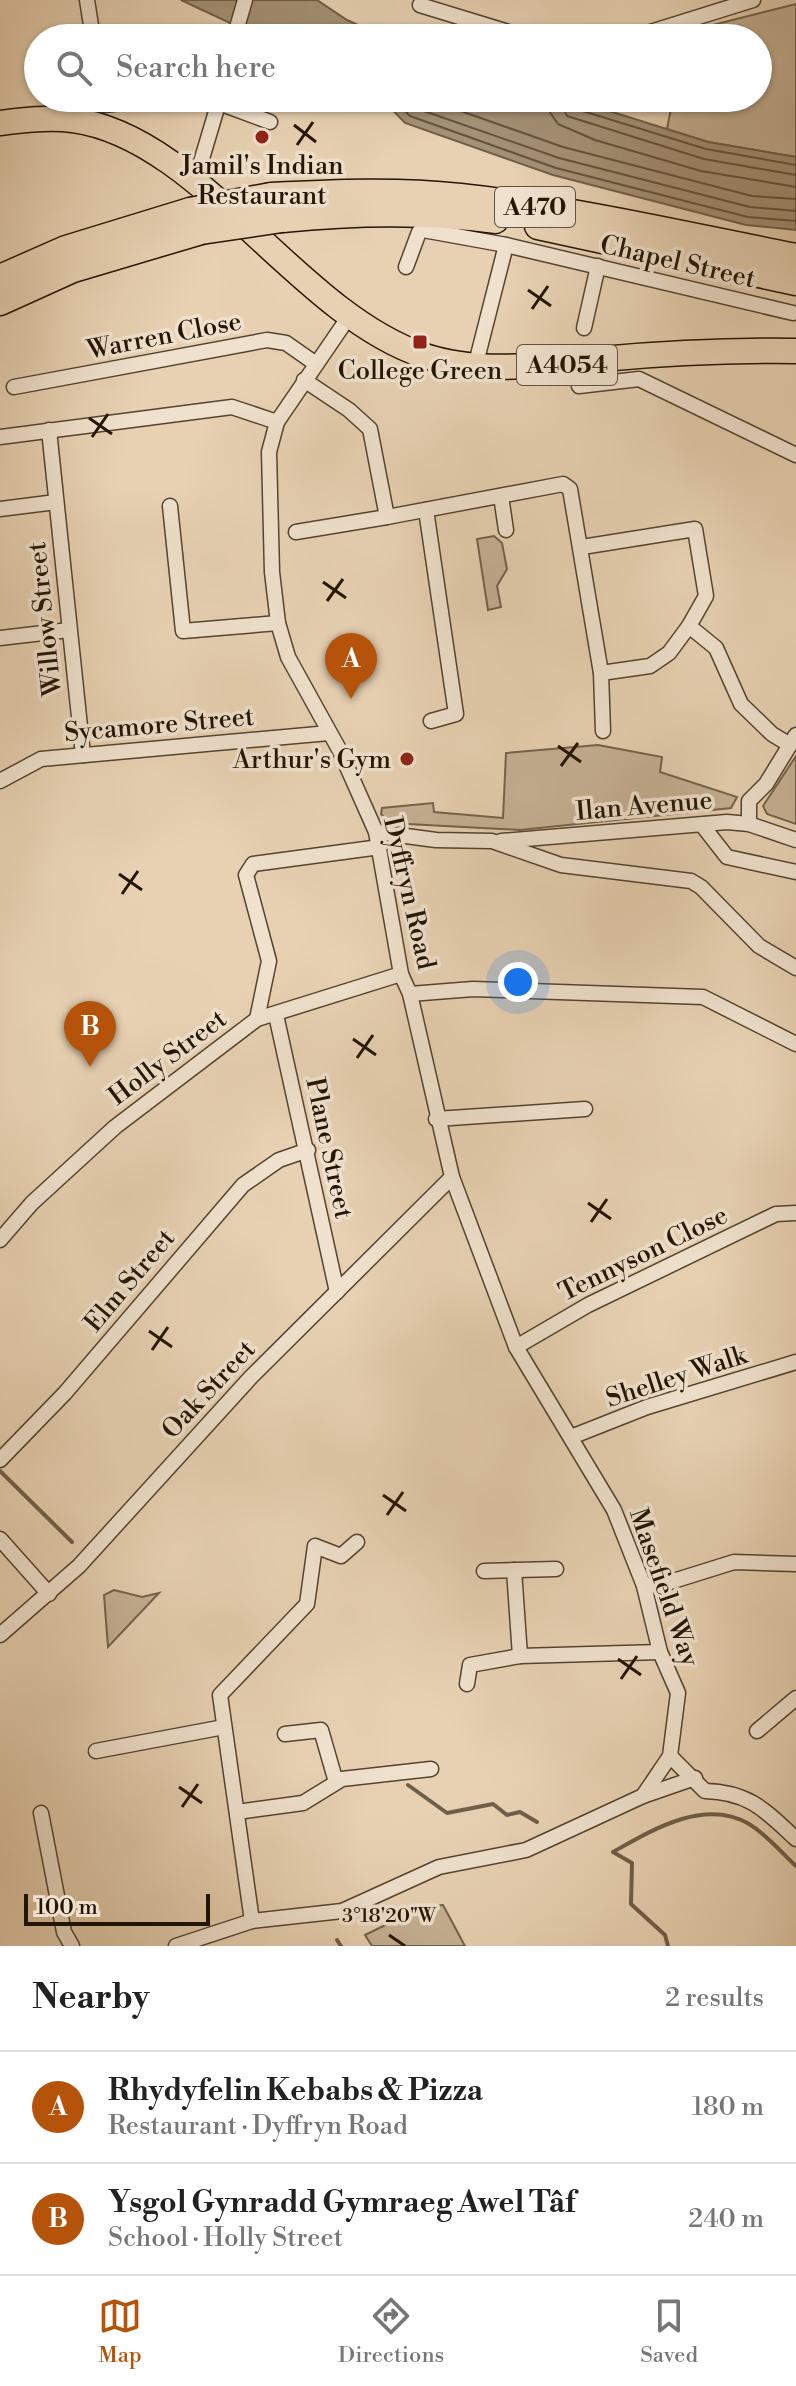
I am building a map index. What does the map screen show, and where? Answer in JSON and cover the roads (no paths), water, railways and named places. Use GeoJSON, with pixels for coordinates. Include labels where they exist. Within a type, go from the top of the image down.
{"type":"FeatureCollection","features":[{"type":"Feature","properties":{"kind":"highway","name":"A470"},"geometry":{"type":"LineString","coordinates":[[0,278],[66,249],[349,192],[457,196],[544,208],[796,257]]}},
{"type":"Feature","properties":{"kind":"highway","name":"A470"},"geometry":{"type":"LineString","coordinates":[[276,207],[346,213],[455,214],[548,227],[796,282]]}},
{"type":"Feature","properties":{"kind":"highway","name":"A470"},"geometry":{"type":"LineString","coordinates":[[0,302],[73,269],[196,221]]}},
{"type":"Feature","properties":{"kind":"main road","name":"A4054"},"geometry":{"type":"LineString","coordinates":[[0,123],[44,120],[90,125],[142,145],[195,182],[290,268],[350,315],[421,355],[475,367],[546,368],[696,352],[796,351]]}},
{"type":"Feature","properties":{"kind":"street"},"geometry":{"type":"LineString","coordinates":[[87,0],[91,24]]}},
{"type":"Feature","properties":{"kind":"street"},"geometry":{"type":"LineString","coordinates":[[238,24],[245,0]]}},
{"type":"Feature","properties":{"kind":"street"},"geometry":{"type":"LineString","coordinates":[[676,24],[753,0]]}},
{"type":"Feature","properties":{"kind":"street"},"geometry":{"type":"LineString","coordinates":[[420,5],[482,24]]}},
{"type":"Feature","properties":{"kind":"street"},"geometry":{"type":"LineString","coordinates":[[195,182],[216,112]]}},
{"type":"Feature","properties":{"kind":"street"},"geometry":{"type":"LineString","coordinates":[[247,112],[270,122]]}},
{"type":"Feature","properties":{"kind":"street","name":"Chapel Street"},"geometry":{"type":"LineString","coordinates":[[406,267],[419,232],[423,230],[506,245],[793,313]]}},
{"type":"Feature","properties":{"kind":"street"},"geometry":{"type":"LineString","coordinates":[[475,367],[506,245]]}},
{"type":"Feature","properties":{"kind":"street"},"geometry":{"type":"LineString","coordinates":[[584,328],[598,266]]}},
{"type":"Feature","properties":{"kind":"street","name":"Dyffryn Road"},"geometry":{"type":"LineString","coordinates":[[350,315],[277,422],[269,452],[267,496],[278,623],[288,657],[329,733],[378,839],[401,974],[410,994],[436,1119],[452,1177],[484,1257]]}},
{"type":"Feature","properties":{"kind":"street","name":"Warren Close"},"geometry":{"type":"LineString","coordinates":[[14,387],[267,340],[286,343],[316,364]]}},
{"type":"Feature","properties":{"kind":"street"},"geometry":{"type":"LineString","coordinates":[[579,386],[639,379],[796,455]]}},
{"type":"Feature","properties":{"kind":"street"},"geometry":{"type":"LineString","coordinates":[[304,380],[349,410],[370,429],[387,517]]}},
{"type":"Feature","properties":{"kind":"street"},"geometry":{"type":"LineString","coordinates":[[0,437],[232,407],[277,422]]}},
{"type":"Feature","properties":{"kind":"street","name":"Willow Street"},"geometry":{"type":"LineString","coordinates":[[49,430],[83,755]]}},
{"type":"Feature","properties":{"kind":"street"},"geometry":{"type":"LineString","coordinates":[[296,532],[563,484],[570,489],[582,547],[601,673],[603,731]]}},
{"type":"Feature","properties":{"kind":"street"},"geometry":{"type":"LineString","coordinates":[[501,496],[506,530]]}},
{"type":"Feature","properties":{"kind":"street"},"geometry":{"type":"LineString","coordinates":[[0,509],[56,502]]}},
{"type":"Feature","properties":{"kind":"street"},"geometry":{"type":"LineString","coordinates":[[170,506],[183,631],[278,623]]}},
{"type":"Feature","properties":{"kind":"street"},"geometry":{"type":"LineString","coordinates":[[426,510],[456,714],[431,721]]}},
{"type":"Feature","properties":{"kind":"street"},"geometry":{"type":"LineString","coordinates":[[582,547],[695,529],[706,596],[669,653],[650,666],[601,673]]}},
{"type":"Feature","properties":{"kind":"street"},"geometry":{"type":"LineString","coordinates":[[689,626],[716,648],[741,704],[762,726],[793,740],[766,784],[749,801],[749,824]]}},
{"type":"Feature","properties":{"kind":"street"},"geometry":{"type":"LineString","coordinates":[[0,638],[69,630]]}},
{"type":"Feature","properties":{"kind":"street","name":"Sycamore Street"},"geometry":{"type":"LineString","coordinates":[[0,781],[41,759],[329,733]]}},
{"type":"Feature","properties":{"kind":"street","name":"Ilan Avenue"},"geometry":{"type":"LineString","coordinates":[[492,841],[749,824],[796,840]]}},
{"type":"Feature","properties":{"kind":"street"},"geometry":{"type":"LineString","coordinates":[[702,825],[727,857],[796,872]]}},
{"type":"Feature","properties":{"kind":"street"},"geometry":{"type":"LineString","coordinates":[[257,1019],[269,961],[246,875],[253,864],[378,839],[492,841],[561,865],[691,881],[701,887],[759,946],[796,968]]}},
{"type":"Feature","properties":{"kind":"street","name":"Holly Street"},"geometry":{"type":"LineString","coordinates":[[0,1240],[32,1203],[115,1127],[257,1019],[401,974]]}},
{"type":"Feature","properties":{"kind":"street"},"geometry":{"type":"LineString","coordinates":[[410,994],[473,989],[703,997],[796,1044]]}},
{"type":"Feature","properties":{"kind":"street","name":"Plane Street"},"geometry":{"type":"LineString","coordinates":[[276,1015],[337,1292]]}},
{"type":"Feature","properties":{"kind":"street"},"geometry":{"type":"LineString","coordinates":[[436,1119],[585,1109]]}},
{"type":"Feature","properties":{"kind":"street","name":"Elm Street"},"geometry":{"type":"LineString","coordinates":[[2,1458],[65,1393],[243,1185],[279,1160],[308,1150]]}},
{"type":"Feature","properties":{"kind":"street","name":"Oak Street"},"geometry":{"type":"LineString","coordinates":[[0,1635],[49,1594],[106,1538],[251,1377],[452,1177]]}},
{"type":"Feature","properties":{"kind":"street","name":"Tennyson Close"},"geometry":{"type":"LineString","coordinates":[[516,1347],[588,1305],[776,1214],[796,1213]]}},
{"type":"Feature","properties":{"kind":"street","name":"Masefield Way"},"geometry":{"type":"LineString","coordinates":[[484,1257],[516,1347],[614,1510],[644,1586],[660,1652],[678,1693],[670,1756],[643,1796]]}},
{"type":"Feature","properties":{"kind":"street","name":"Shelley Walk"},"geometry":{"type":"LineString","coordinates":[[571,1437],[647,1407],[796,1362]]}},
{"type":"Feature","properties":{"kind":"street"},"geometry":{"type":"LineString","coordinates":[[0,1539],[49,1594]]}},
{"type":"Feature","properties":{"kind":"street"},"geometry":{"type":"LineString","coordinates":[[252,1921],[220,1695],[307,1604],[315,1546],[341,1556],[357,1542]]}},
{"type":"Feature","properties":{"kind":"street"},"geometry":{"type":"LineString","coordinates":[[644,1586],[670,1582],[734,1562],[796,1564]]}},
{"type":"Feature","properties":{"kind":"street"},"geometry":{"type":"LineString","coordinates":[[484,1571],[556,1569]]}},
{"type":"Feature","properties":{"kind":"street"},"geometry":{"type":"LineString","coordinates":[[514,1570],[520,1656]]}},
{"type":"Feature","properties":{"kind":"street"},"geometry":{"type":"LineString","coordinates":[[467,1684],[470,1665],[520,1656],[660,1652]]}},
{"type":"Feature","properties":{"kind":"street"},"geometry":{"type":"LineString","coordinates":[[778,1734],[761,1728],[796,1698]]}},
{"type":"Feature","properties":{"kind":"street"},"geometry":{"type":"LineString","coordinates":[[96,1751],[224,1727]]}},
{"type":"Feature","properties":{"kind":"street"},"geometry":{"type":"LineString","coordinates":[[285,1734],[321,1730],[336,1782]]}},
{"type":"Feature","properties":{"kind":"street"},"geometry":{"type":"LineString","coordinates":[[670,1756],[705,1791],[727,1791],[753,1800],[796,1839]]}},
{"type":"Feature","properties":{"kind":"street"},"geometry":{"type":"LineString","coordinates":[[237,1812],[303,1803],[336,1782],[431,1769]]}},
{"type":"Feature","properties":{"kind":"street"},"geometry":{"type":"LineString","coordinates":[[176,1946],[252,1921],[342,1911],[439,1867],[526,1850],[643,1796],[695,1778]]}},
{"type":"Feature","properties":{"kind":"street"},"geometry":{"type":"LineString","coordinates":[[41,1813],[64,1932],[72,1946]]}},
{"type":"Feature","properties":{"kind":"water"},"geometry":{"type":"Polygon","coordinates":[[[181,0],[317,0],[356,24],[232,24],[181,0]]]}},
{"type":"Feature","properties":{"kind":"water"},"geometry":{"type":"Polygon","coordinates":[[[394,112],[613,112],[708,142],[796,157],[796,230],[746,225],[553,175],[405,123],[394,112]]]}},
{"type":"Feature","properties":{"kind":"waterway"},"geometry":{"type":"LineString","coordinates":[[0,1471],[72,1542]]}},
{"type":"Feature","properties":{"kind":"waterway"},"geometry":{"type":"LineString","coordinates":[[408,1785],[447,1813],[493,1804],[507,1815],[520,1812],[537,1822]]}},
{"type":"Feature","properties":{"kind":"waterway"},"geometry":{"type":"LineString","coordinates":[[668,1946],[665,1935],[631,1904],[632,1863],[613,1852],[679,1820],[714,1814],[749,1824],[796,1866]]}},
{"type":"Feature","properties":{"kind":"waterway"},"geometry":{"type":"LineString","coordinates":[[337,1940],[341,1946]]}},
{"type":"Feature","properties":{"kind":"place","name":"Jamil's Indian Restaurant"},"geometry":{"type":"Point","coordinates":[262,137]}},
{"type":"Feature","properties":{"kind":"place","name":"College Green"},"geometry":{"type":"Point","coordinates":[420,342]}},
{"type":"Feature","properties":{"kind":"place","name":"Rhydyfelin Kebabs & Pizza"},"geometry":{"type":"Point","coordinates":[351,699]}},
{"type":"Feature","properties":{"kind":"place","name":"Arthur's Gym"},"geometry":{"type":"Point","coordinates":[407,759]}},
{"type":"Feature","properties":{"kind":"place","name":"Ysgol Gynradd Gymraeg Awel Tâf"},"geometry":{"type":"Point","coordinates":[90,1067]}}]}
